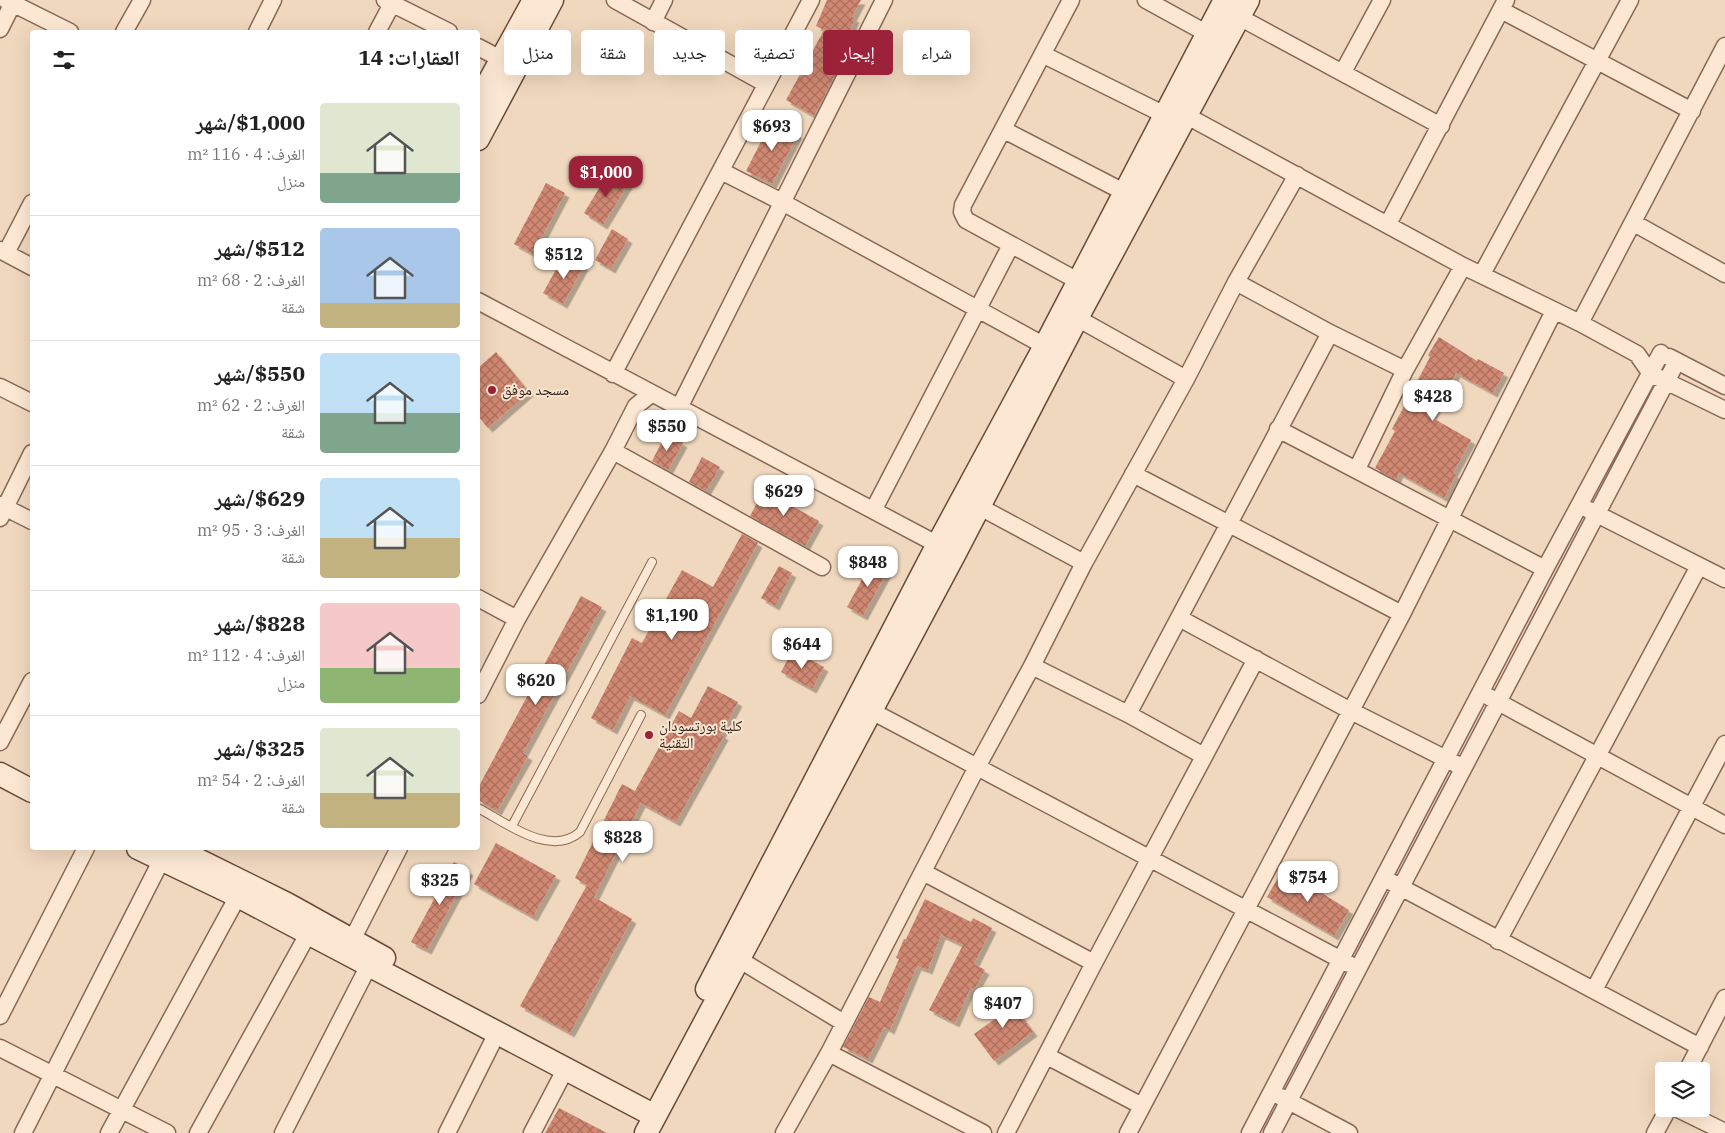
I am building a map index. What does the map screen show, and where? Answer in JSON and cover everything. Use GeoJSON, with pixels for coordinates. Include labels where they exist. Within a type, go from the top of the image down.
{"type":"FeatureCollection","features":[{"type":"Feature","properties":{"kind":"street"},"geometry":{"type":"LineString","coordinates":[[126,30],[142,0]]}},
{"type":"Feature","properties":{"kind":"street"},"geometry":{"type":"LineString","coordinates":[[258,30],[273,0]]}},
{"type":"Feature","properties":{"kind":"street"},"geometry":{"type":"LineString","coordinates":[[480,98],[534,0]]}},
{"type":"Feature","properties":{"kind":"street"},"geometry":{"type":"LineString","coordinates":[[480,135],[552,0]]}},
{"type":"Feature","properties":{"kind":"street"},"geometry":{"type":"LineString","coordinates":[[615,0],[766,84]]}},
{"type":"Feature","properties":{"kind":"street"},"geometry":{"type":"LineString","coordinates":[[653,22],[664,0]]}},
{"type":"Feature","properties":{"kind":"street"},"geometry":{"type":"LineString","coordinates":[[613,374],[811,0]]}},
{"type":"Feature","properties":{"kind":"street"},"geometry":{"type":"LineString","coordinates":[[679,408],[884,0]]}},
{"type":"Feature","properties":{"kind":"street"},"geometry":{"type":"LineString","coordinates":[[1071,0],[1004,130],[963,204],[962,212],[966,220],[1078,281]]}},
{"type":"Feature","properties":{"kind":"street"},"geometry":{"type":"LineString","coordinates":[[1146,0],[1216,39]]}},
{"type":"Feature","properties":{"kind":"street"},"geometry":{"type":"LineString","coordinates":[[1343,72],[1382,0]]}},
{"type":"Feature","properties":{"kind":"street"},"geometry":{"type":"LineString","coordinates":[[1482,274],[1630,0]]}},
{"type":"Feature","properties":{"kind":"street"},"geometry":{"type":"LineString","coordinates":[[378,30],[390,1],[444,30]]}},
{"type":"Feature","properties":{"kind":"street"},"geometry":{"type":"LineString","coordinates":[[0,28],[9,2],[66,30]]}},
{"type":"Feature","properties":{"kind":"street"},"geometry":{"type":"LineString","coordinates":[[1388,224],[1504,5],[1598,60],[1692,111]]}},
{"type":"Feature","properties":{"kind":"street"},"geometry":{"type":"LineString","coordinates":[[651,1112],[946,549],[1045,346],[1124,192],[1237,6],[1343,72],[1441,126]]}},
{"type":"Feature","properties":{"kind":"street"},"geometry":{"type":"LineString","coordinates":[[1580,323],[1725,46]]}},
{"type":"Feature","properties":{"kind":"street"},"geometry":{"type":"LineString","coordinates":[[480,48],[501,59]]}},
{"type":"Feature","properties":{"kind":"street"},"geometry":{"type":"LineString","coordinates":[[1044,54],[1174,112],[1297,175],[1463,266],[1580,323],[1637,354],[1650,374],[1725,410]]}},
{"type":"Feature","properties":{"kind":"street"},"geometry":{"type":"LineString","coordinates":[[946,549],[978,506],[1077,318],[1174,112]]}},
{"type":"Feature","properties":{"kind":"street"},"geometry":{"type":"LineString","coordinates":[[1004,130],[1124,192]]}},
{"type":"Feature","properties":{"kind":"street"},"geometry":{"type":"LineString","coordinates":[[721,171],[782,202],[1045,346]]}},
{"type":"Feature","properties":{"kind":"street"},"geometry":{"type":"LineString","coordinates":[[784,1133],[829,1053],[1084,563],[1186,379],[1236,282],[1297,175]]}},
{"type":"Feature","properties":{"kind":"street"},"geometry":{"type":"LineString","coordinates":[[30,206],[3,252],[30,266]]}},
{"type":"Feature","properties":{"kind":"street"},"geometry":{"type":"LineString","coordinates":[[1634,223],[1725,274]]}},
{"type":"Feature","properties":{"kind":"street"},"geometry":{"type":"LineString","coordinates":[[874,509],[1011,244]]}},
{"type":"Feature","properties":{"kind":"street"},"geometry":{"type":"LineString","coordinates":[[1357,469],[1406,370],[1463,266]]}},
{"type":"Feature","properties":{"kind":"street"},"geometry":{"type":"LineString","coordinates":[[1236,282],[1330,333],[1406,370]]}},
{"type":"Feature","properties":{"kind":"street"},"geometry":{"type":"LineString","coordinates":[[480,302],[651,394],[874,509],[946,549]]}},
{"type":"Feature","properties":{"kind":"street"},"geometry":{"type":"LineString","coordinates":[[1128,1133],[1402,614],[1554,311]]}},
{"type":"Feature","properties":{"kind":"street"},"geometry":{"type":"LineString","coordinates":[[1077,318],[1186,379]]}},
{"type":"Feature","properties":{"kind":"street"},"geometry":{"type":"LineString","coordinates":[[1128,714],[1330,333]]}},
{"type":"Feature","properties":{"kind":"street"},"geometry":{"type":"LineString","coordinates":[[1637,354],[1661,353],[1725,386]]}},
{"type":"Feature","properties":{"kind":"street"},"geometry":{"type":"LineString","coordinates":[[1250,1133],[1545,569],[1661,353]]}},
{"type":"Feature","properties":{"kind":"street"},"geometry":{"type":"LineString","coordinates":[[1272,1133],[1677,361]]}},
{"type":"Feature","properties":{"kind":"street"},"geometry":{"type":"LineString","coordinates":[[0,387],[30,402]]}},
{"type":"Feature","properties":{"kind":"street"},"geometry":{"type":"LineString","coordinates":[[480,691],[636,406],[651,394]]}},
{"type":"Feature","properties":{"kind":"street"},"geometry":{"type":"LineString","coordinates":[[1278,429],[1545,569]]}},
{"type":"Feature","properties":{"kind":"street"},"geometry":{"type":"LineString","coordinates":[[613,451],[822,567]]}},
{"type":"Feature","properties":{"kind":"street"},"geometry":{"type":"LineString","coordinates":[[30,457],[2,510],[30,520]]}},
{"type":"Feature","properties":{"kind":"street"},"geometry":{"type":"LineString","coordinates":[[1133,474],[1402,614]]}},
{"type":"Feature","properties":{"kind":"street"},"geometry":{"type":"LineString","coordinates":[[1580,505],[1725,579]]}},
{"type":"Feature","properties":{"kind":"street"},"geometry":{"type":"LineString","coordinates":[[978,506],[1084,563]]}},
{"type":"Feature","properties":{"kind":"street"},"geometry":{"type":"LineString","coordinates":[[1498,941],[1699,566]]}},
{"type":"Feature","properties":{"kind":"street"},"geometry":{"type":"LineString","coordinates":[[480,599],[518,619]]}},
{"type":"Feature","properties":{"kind":"street"},"geometry":{"type":"LineString","coordinates":[[1179,618],[1350,711],[1463,768]]}},
{"type":"Feature","properties":{"kind":"street"},"geometry":{"type":"LineString","coordinates":[[1006,1133],[1149,858],[1256,659]]}},
{"type":"Feature","properties":{"kind":"street"},"geometry":{"type":"LineString","coordinates":[[1032,666],[1128,714],[1204,756]]}},
{"type":"Feature","properties":{"kind":"street"},"geometry":{"type":"LineString","coordinates":[[0,742],[30,685]]}},
{"type":"Feature","properties":{"kind":"street"},"geometry":{"type":"LineString","coordinates":[[1481,694],[1725,824]]}},
{"type":"Feature","properties":{"kind":"street"},"geometry":{"type":"LineString","coordinates":[[863,707],[1246,908],[1358,969]]}},
{"type":"Feature","properties":{"kind":"street"},"geometry":{"type":"LineString","coordinates":[[630,1133],[651,1112],[740,960],[863,707]]}},
{"type":"Feature","properties":{"kind":"street"},"geometry":{"type":"LineString","coordinates":[[1594,990],[1725,744]]}},
{"type":"Feature","properties":{"kind":"street"},"geometry":{"type":"LineString","coordinates":[[0,757],[30,773]]}},
{"type":"Feature","properties":{"kind":"street"},"geometry":{"type":"LineString","coordinates":[[0,774],[30,790]]}},
{"type":"Feature","properties":{"kind":"street"},"geometry":{"type":"LineString","coordinates":[[0,1016],[85,850]]}},
{"type":"Feature","properties":{"kind":"street"},"geometry":{"type":"LineString","coordinates":[[150,850],[168,853],[352,940],[651,1112]]}},
{"type":"Feature","properties":{"kind":"street"},"geometry":{"type":"LineString","coordinates":[[352,940],[398,850]]}},
{"type":"Feature","properties":{"kind":"street"},"geometry":{"type":"LineString","coordinates":[[168,853],[238,896],[308,934],[565,1070],[651,1112]]}},
{"type":"Feature","properties":{"kind":"street"},"geometry":{"type":"LineString","coordinates":[[22,1133],[168,853]]}},
{"type":"Feature","properties":{"kind":"street"},"geometry":{"type":"LineString","coordinates":[[923,872],[1094,963]]}},
{"type":"Feature","properties":{"kind":"street"},"geometry":{"type":"LineString","coordinates":[[1383,878],[1700,1047]]}},
{"type":"Feature","properties":{"kind":"street"},"geometry":{"type":"LineString","coordinates":[[108,1133],[238,896]]}},
{"type":"Feature","properties":{"kind":"street"},"geometry":{"type":"LineString","coordinates":[[198,1133],[308,934]]}},
{"type":"Feature","properties":{"kind":"street"},"geometry":{"type":"LineString","coordinates":[[740,960],[844,1023]]}},
{"type":"Feature","properties":{"kind":"street"},"geometry":{"type":"LineString","coordinates":[[283,1133],[368,966]]}},
{"type":"Feature","properties":{"kind":"street"},"geometry":{"type":"LineString","coordinates":[[1692,1062],[1725,998]]}},
{"type":"Feature","properties":{"kind":"street"},"geometry":{"type":"LineString","coordinates":[[447,1133],[497,1033]]}},
{"type":"Feature","properties":{"kind":"street"},"geometry":{"type":"LineString","coordinates":[[0,1048],[167,1133]]}},
{"type":"Feature","properties":{"kind":"street"},"geometry":{"type":"LineString","coordinates":[[829,1053],[983,1133]]}},
{"type":"Feature","properties":{"kind":"street"},"geometry":{"type":"LineString","coordinates":[[1047,1056],[1142,1106]]}},
{"type":"Feature","properties":{"kind":"street"},"geometry":{"type":"LineString","coordinates":[[532,1133],[565,1070]]}},
{"type":"Feature","properties":{"kind":"street"},"geometry":{"type":"LineString","coordinates":[[1272,1092],[1350,1133]]}},
{"type":"Feature","properties":{"kind":"street"},"geometry":{"type":"LineString","coordinates":[[1655,1133],[1664,1117]]}},
{"type":"Feature","properties":{"kind":"street"},"geometry":{"type":"LineString","coordinates":[[1694,1117],[1725,1132]]}},
{"type":"Feature","properties":{"kind":"lane"},"geometry":{"type":"LineString","coordinates":[[512,826],[652,562]]}},
{"type":"Feature","properties":{"kind":"lane"},"geometry":{"type":"LineString","coordinates":[[480,809],[544,841],[574,837],[580,832],[641,716]]}},
{"type":"Feature","properties":{"kind":"building"},"geometry":{"type":"Polygon","coordinates":[[[827,0],[861,0],[852,17],[855,18],[850,30],[824,30],[816,26],[827,0]]]}},
{"type":"Feature","properties":{"kind":"building"},"geometry":{"type":"Polygon","coordinates":[[[823,32],[823,75],[835,75],[814,116],[786,100],[800,75],[813,75],[813,50],[823,32]]]}},
{"type":"Feature","properties":{"kind":"building"},"geometry":{"type":"Polygon","coordinates":[[[772,120],[798,134],[772,184],[746,171],[772,120]]]}},
{"type":"Feature","properties":{"kind":"building"},"geometry":{"type":"Polygon","coordinates":[[[609,172],[628,184],[603,225],[584,213],[609,172]]]}},
{"type":"Feature","properties":{"kind":"building"},"geometry":{"type":"Polygon","coordinates":[[[546,183],[565,193],[533,254],[514,244],[546,183]]]}},
{"type":"Feature","properties":{"kind":"building"},"geometry":{"type":"Polygon","coordinates":[[[612,229],[628,239],[611,269],[595,260],[612,229]]]}},
{"type":"Feature","properties":{"kind":"building"},"geometry":{"type":"Polygon","coordinates":[[[564,255],[584,266],[563,304],[543,293],[564,255]]]}},
{"type":"Feature","properties":{"kind":"building"},"geometry":{"type":"Polygon","coordinates":[[[1439,337],[1477,361],[1478,359],[1504,373],[1493,393],[1456,373],[1431,417],[1471,440],[1453,473],[1456,475],[1444,498],[1399,473],[1396,480],[1375,468],[1395,431],[1392,429],[1430,357],[1428,355],[1439,337]]]}},
{"type":"Feature","properties":{"kind":"building"},"geometry":{"type":"Polygon","coordinates":[[[496,352],[529,392],[488,428],[480,418],[480,366],[496,352]]]}},
{"type":"Feature","properties":{"kind":"building"},"geometry":{"type":"Polygon","coordinates":[[[666,434],[683,443],[668,470],[652,461],[666,434]]]}},
{"type":"Feature","properties":{"kind":"building"},"geometry":{"type":"Polygon","coordinates":[[[702,457],[720,467],[706,491],[689,482],[702,457]]]}},
{"type":"Feature","properties":{"kind":"building"},"geometry":{"type":"Polygon","coordinates":[[[766,486],[785,497],[783,501],[819,521],[805,546],[750,516],[766,486]]]}},
{"type":"Feature","properties":{"kind":"building"},"geometry":{"type":"Polygon","coordinates":[[[742,534],[758,543],[665,715],[630,696],[613,730],[591,718],[632,638],[642,643],[682,570],[713,587],[742,534]]]}},
{"type":"Feature","properties":{"kind":"building"},"geometry":{"type":"Polygon","coordinates":[[[872,561],[888,570],[863,616],[847,607],[872,561]]]}},
{"type":"Feature","properties":{"kind":"building"},"geometry":{"type":"Polygon","coordinates":[[[779,566],[792,573],[775,606],[761,598],[779,566]]]}},
{"type":"Feature","properties":{"kind":"building"},"geometry":{"type":"Polygon","coordinates":[[[581,596],[602,607],[523,753],[528,756],[497,811],[480,801],[480,784],[581,596]]]}},
{"type":"Feature","properties":{"kind":"building"},"geometry":{"type":"Polygon","coordinates":[[[793,650],[824,667],[812,689],[781,672],[793,650]]]}},
{"type":"Feature","properties":{"kind":"building"},"geometry":{"type":"Polygon","coordinates":[[[708,686],[738,702],[721,734],[724,736],[676,822],[641,803],[594,897],[632,919],[570,1033],[520,1006],[587,885],[575,878],[622,784],[635,791],[679,711],[691,718],[708,686]]]}},
{"type":"Feature","properties":{"kind":"building"},"geometry":{"type":"Polygon","coordinates":[[[496,843],[556,876],[533,917],[474,884],[496,843]]]}},
{"type":"Feature","properties":{"kind":"building"},"geometry":{"type":"Polygon","coordinates":[[[454,862],[469,871],[427,950],[411,942],[454,862]]]}},
{"type":"Feature","properties":{"kind":"building"},"geometry":{"type":"Polygon","coordinates":[[[1283,869],[1349,910],[1334,936],[1267,897],[1283,869]]]}},
{"type":"Feature","properties":{"kind":"building"},"geometry":{"type":"Polygon","coordinates":[[[925,899],[971,922],[973,918],[992,928],[974,964],[985,970],[974,990],[971,987],[955,1023],[929,1010],[963,945],[941,935],[928,970],[917,966],[890,1030],[884,1027],[868,1059],[843,1047],[869,997],[880,1002],[899,959],[896,958],[904,939],[906,939],[925,899]]]}},
{"type":"Feature","properties":{"kind":"building"},"geometry":{"type":"Polygon","coordinates":[[[1006,995],[1033,1032],[994,1061],[974,1034],[995,1019],[987,1009],[1006,995]]]}},
{"type":"Feature","properties":{"kind":"building"},"geometry":{"type":"Polygon","coordinates":[[[559,1108],[607,1133],[545,1133],[559,1108]]]}},
{"type":"Feature","properties":{"kind":"place","name":"مسجد موفق"},"geometry":{"type":"Point","coordinates":[492,390]}},
{"type":"Feature","properties":{"kind":"place","name":"كلية بورتسودان التقنية"},"geometry":{"type":"Point","coordinates":[649,735]}}]}
